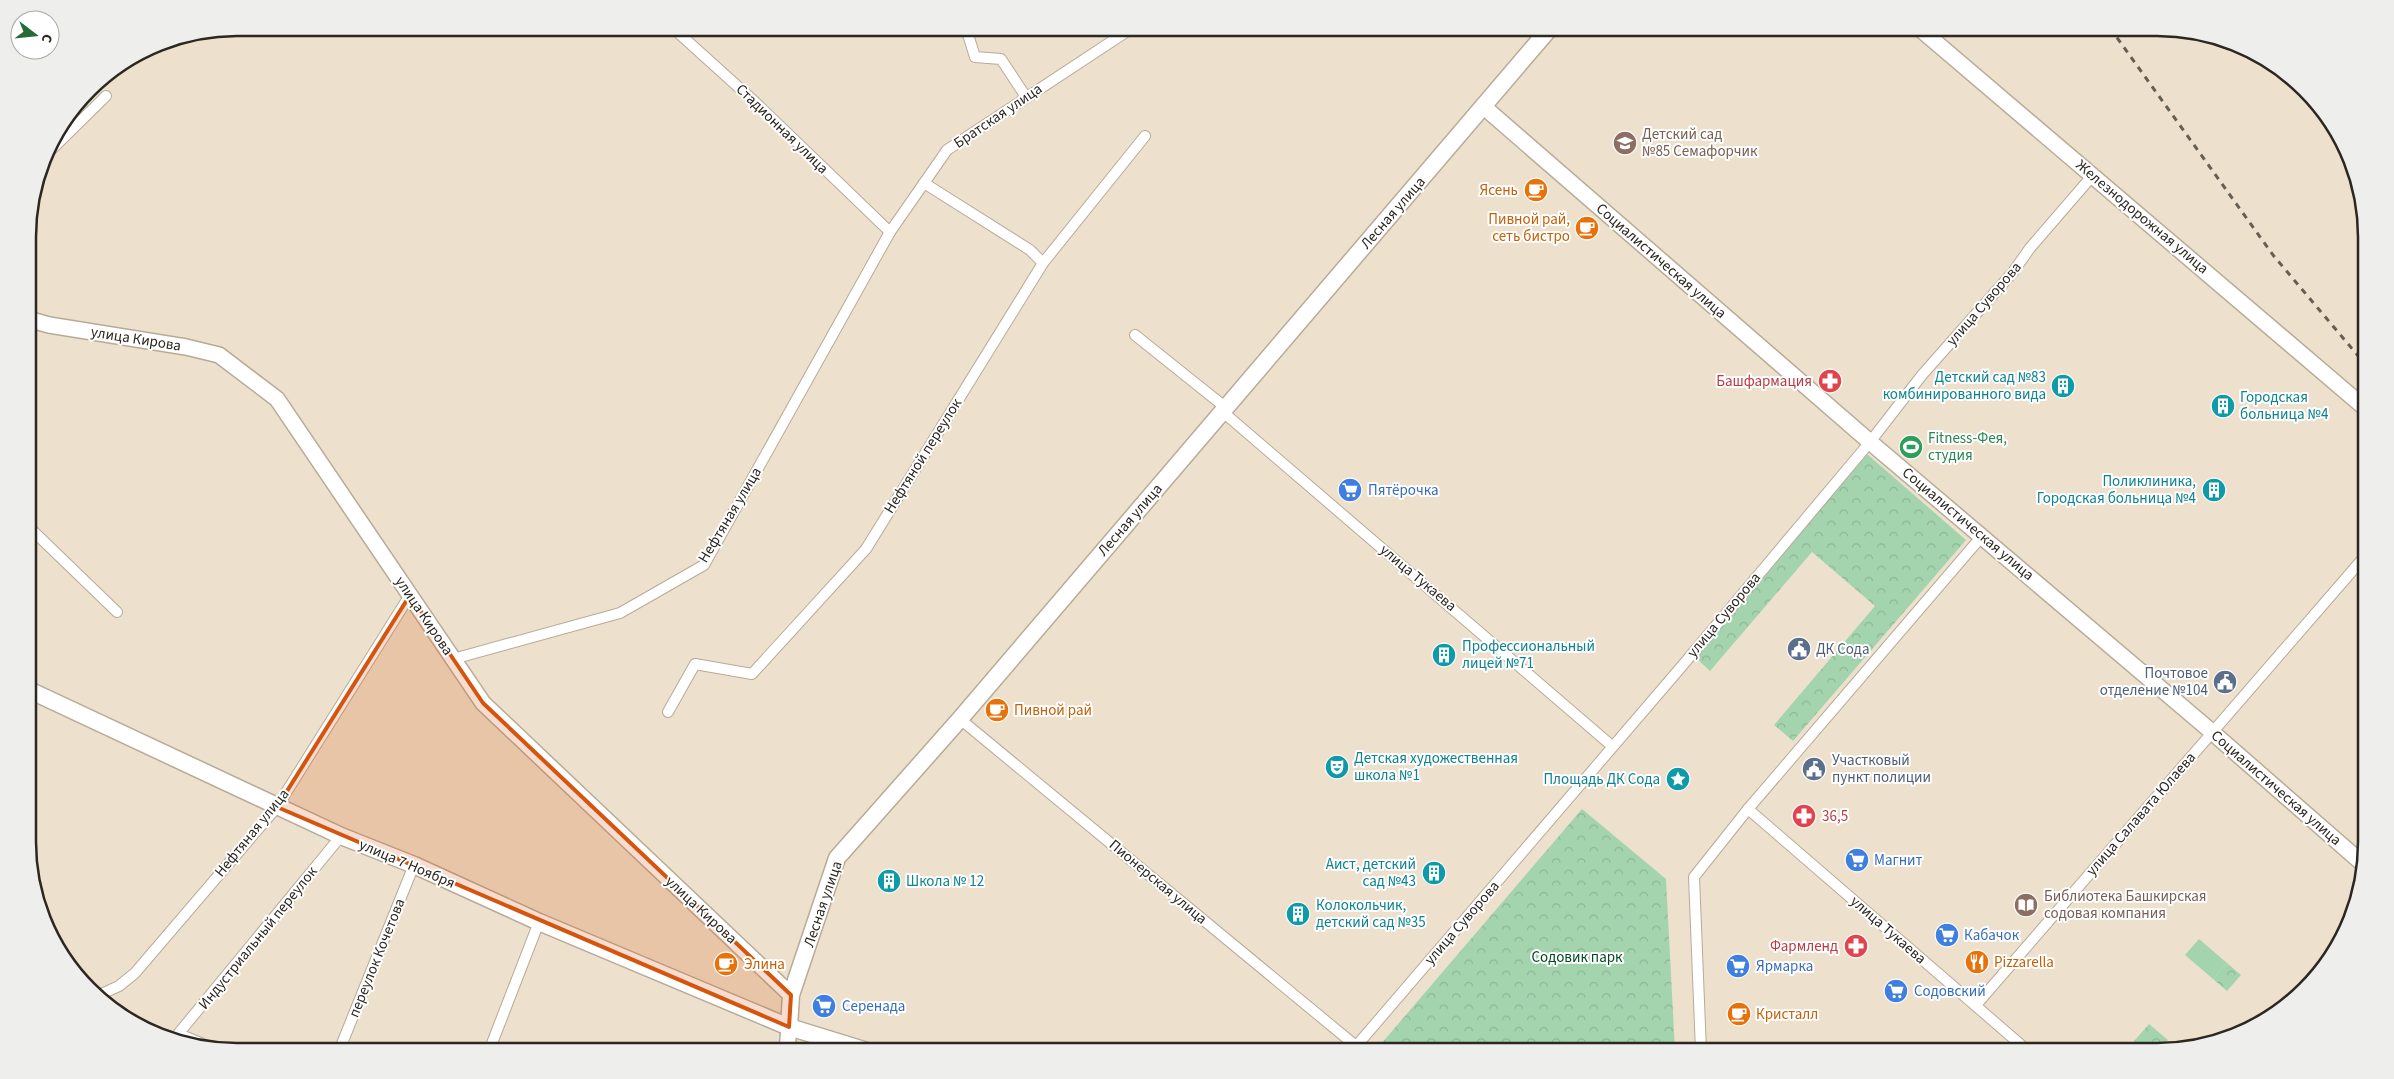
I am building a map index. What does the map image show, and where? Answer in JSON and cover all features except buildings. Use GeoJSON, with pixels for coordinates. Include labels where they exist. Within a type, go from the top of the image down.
{"type":"FeatureCollection","features":[{"type":"Feature","properties":{"kind":"main road","name":"Лесная улица"},"geometry":{"type":"LineString","coordinates":[[789,1027],[791,995],[837,858],[960,719],[1543,36]]}},
{"type":"Feature","properties":{"kind":"main road","name":"улица 7 Ноября"},"geometry":{"type":"LineString","coordinates":[[36,693],[340,836],[414,866],[538,922],[789,1027],[841,1043]]}},
{"type":"Feature","properties":{"kind":"street","name":"Стадионная улица"},"geometry":{"type":"LineString","coordinates":[[682,36],[756,103],[890,232]]}},
{"type":"Feature","properties":{"kind":"street"},"geometry":{"type":"LineString","coordinates":[[968,36],[975,57],[1001,59],[1026,97]]}},
{"type":"Feature","properties":{"kind":"street","name":"Братская улица"},"geometry":{"type":"LineString","coordinates":[[890,232],[947,150],[1120,36]]}},
{"type":"Feature","properties":{"kind":"street","name":"Железнодорожная улица"},"geometry":{"type":"LineString","coordinates":[[1928,36],[2358,402]]}},
{"type":"Feature","properties":{"kind":"street"},"geometry":{"type":"LineString","coordinates":[[62,140],[106,96]]}},
{"type":"Feature","properties":{"kind":"street","name":"Социалистическая улица"},"geometry":{"type":"LineString","coordinates":[[1484,107],[1870,442],[2212,732],[2357,858]]}},
{"type":"Feature","properties":{"kind":"street","name":"Нефтяной переулок"},"geometry":{"type":"LineString","coordinates":[[668,712],[695,664],[752,674],[866,549],[1043,263],[1145,136]]}},
{"type":"Feature","properties":{"kind":"street","name":"улица Суворова"},"geometry":{"type":"LineString","coordinates":[[1359,1043],[1870,442],[1922,375],[2013,272],[2030,248],[2093,175]]}},
{"type":"Feature","properties":{"kind":"street"},"geometry":{"type":"LineString","coordinates":[[924,183],[1030,250],[1043,263]]}},
{"type":"Feature","properties":{"kind":"street","name":"Нефтяная улица"},"geometry":{"type":"LineString","coordinates":[[453,659],[620,613],[704,565],[890,232]]}},
{"type":"Feature","properties":{"kind":"street","name":"улица Кирова"},"geometry":{"type":"LineString","coordinates":[[36,322],[186,347],[219,355],[277,399],[483,703],[791,995]]}},
{"type":"Feature","properties":{"kind":"street","name":"улица Тукаева"},"geometry":{"type":"LineString","coordinates":[[1135,335],[1220,403],[1223,412],[1612,746]]}},
{"type":"Feature","properties":{"kind":"street"},"geometry":{"type":"LineString","coordinates":[[36,534],[117,612]]}},
{"type":"Feature","properties":{"kind":"street"},"geometry":{"type":"LineString","coordinates":[[1701,1043],[1694,877],[1748,809],[1982,536]]}},
{"type":"Feature","properties":{"kind":"street","name":"улица Салавата Юлаева"},"geometry":{"type":"LineString","coordinates":[[1976,1005],[2358,564]]}},
{"type":"Feature","properties":{"kind":"street","name":"Нефтяная улица"},"geometry":{"type":"LineString","coordinates":[[105,993],[119,986],[135,973],[277,807],[410,595]]}},
{"type":"Feature","properties":{"kind":"street","name":"Пионерская улица"},"geometry":{"type":"LineString","coordinates":[[960,719],[1347,1043]]}},
{"type":"Feature","properties":{"kind":"street","name":"улица Тукаева"},"geometry":{"type":"LineString","coordinates":[[1748,809],[2019,1043]]}},
{"type":"Feature","properties":{"kind":"street","name":"Индустриальный переулок"},"geometry":{"type":"LineString","coordinates":[[179,1034],[340,836]]}},
{"type":"Feature","properties":{"kind":"street","name":"переулок Кочетова"},"geometry":{"type":"LineString","coordinates":[[343,1043],[414,866]]}},
{"type":"Feature","properties":{"kind":"street"},"geometry":{"type":"LineString","coordinates":[[492,1043],[538,922]]}},
{"type":"Feature","properties":{"kind":"street","name":"Лесная улица"},"geometry":{"type":"LineString","coordinates":[[788,1043],[789,1027]]}},
{"type":"Feature","properties":{"kind":"highlighted area"},"geometry":{"type":"Polygon","coordinates":[[[410,595],[483,703],[791,995],[789,1027],[277,807],[410,595]]]}},
{"type":"Feature","properties":{"kind":"green space"},"geometry":{"type":"Polygon","coordinates":[[[1867,454],[1966,540],[1793,741],[1774,725],[1875,606],[1812,552],[1710,671],[1694,656],[1867,454]]]}},
{"type":"Feature","properties":{"kind":"green space","name":"Содовик парк"},"geometry":{"type":"Polygon","coordinates":[[[1582,809],[1666,879],[1675,1043],[1382,1043],[1582,809]]]}},
{"type":"Feature","properties":{"kind":"green space"},"geometry":{"type":"Polygon","coordinates":[[[2199,939],[2227,963],[2213,979],[2185,955],[2199,939]]]}},
{"type":"Feature","properties":{"kind":"green space"},"geometry":{"type":"Polygon","coordinates":[[[2227,963],[2241,975],[2227,991],[2213,979],[2227,963]]]}},
{"type":"Feature","properties":{"kind":"green space"},"geometry":{"type":"Polygon","coordinates":[[[2149,1024],[2168,1040],[2166,1042],[2156,1043],[2136,1043],[2134,1041],[2149,1024]]]}},
{"type":"Feature","properties":{"kind":"railway"},"geometry":{"type":"LineString","coordinates":[[2116,36],[2273,255],[2358,356]]}},
{"type":"Feature","properties":{"kind":"place","name":"Детский сад №85 Семафорчик"},"geometry":{"type":"Point","coordinates":[1625,143]}},
{"type":"Feature","properties":{"kind":"place","name":"Ясень"},"geometry":{"type":"Point","coordinates":[1536,190]}},
{"type":"Feature","properties":{"kind":"place","name":"Пивной рай, сеть бистро"},"geometry":{"type":"Point","coordinates":[1587,228]}},
{"type":"Feature","properties":{"kind":"place","name":"Башфармация"},"geometry":{"type":"Point","coordinates":[1830,381]}},
{"type":"Feature","properties":{"kind":"place","name":"Детский сад №83 комбинированного вида"},"geometry":{"type":"Point","coordinates":[2063,386]}},
{"type":"Feature","properties":{"kind":"place","name":"Городская больница №4"},"geometry":{"type":"Point","coordinates":[2223,406]}},
{"type":"Feature","properties":{"kind":"place","name":"Fitness-Фея, студия"},"geometry":{"type":"Point","coordinates":[1911,447]}},
{"type":"Feature","properties":{"kind":"place","name":"Пятёрочка"},"geometry":{"type":"Point","coordinates":[1350,490]}},
{"type":"Feature","properties":{"kind":"place","name":"Поликлиника, Городская больница №4"},"geometry":{"type":"Point","coordinates":[2214,490]}},
{"type":"Feature","properties":{"kind":"place","name":"ДК Сода"},"geometry":{"type":"Point","coordinates":[1799,649]}},
{"type":"Feature","properties":{"kind":"place","name":"Профессиональный лицей №71"},"geometry":{"type":"Point","coordinates":[1444,655]}},
{"type":"Feature","properties":{"kind":"place","name":"Почтовое отделение №104"},"geometry":{"type":"Point","coordinates":[2225,682]}},
{"type":"Feature","properties":{"kind":"place","name":"Пивной рай"},"geometry":{"type":"Point","coordinates":[997,710]}},
{"type":"Feature","properties":{"kind":"place","name":"Детская художественная школа №1"},"geometry":{"type":"Point","coordinates":[1337,767]}},
{"type":"Feature","properties":{"kind":"place","name":"Участковый пункт полиции"},"geometry":{"type":"Point","coordinates":[1814,769]}},
{"type":"Feature","properties":{"kind":"place","name":"Площадь ДК Сода"},"geometry":{"type":"Point","coordinates":[1678,779]}},
{"type":"Feature","properties":{"kind":"place","name":"36,5"},"geometry":{"type":"Point","coordinates":[1804,816]}},
{"type":"Feature","properties":{"kind":"place","name":"Магнит"},"geometry":{"type":"Point","coordinates":[1857,860]}},
{"type":"Feature","properties":{"kind":"place","name":"Аист, детский сад №43"},"geometry":{"type":"Point","coordinates":[1434,873]}},
{"type":"Feature","properties":{"kind":"place","name":"Школа № 12"},"geometry":{"type":"Point","coordinates":[889,881]}},
{"type":"Feature","properties":{"kind":"place","name":"Библиотека Башкирская содовая компания"},"geometry":{"type":"Point","coordinates":[2026,905]}},
{"type":"Feature","properties":{"kind":"place","name":"Колокольчик, детский сад №35"},"geometry":{"type":"Point","coordinates":[1298,914]}},
{"type":"Feature","properties":{"kind":"place","name":"Кабачок"},"geometry":{"type":"Point","coordinates":[1947,935]}},
{"type":"Feature","properties":{"kind":"place","name":"Фармленд"},"geometry":{"type":"Point","coordinates":[1856,946]}},
{"type":"Feature","properties":{"kind":"place","name":"Pizzarella"},"geometry":{"type":"Point","coordinates":[1977,962]}},
{"type":"Feature","properties":{"kind":"place","name":"Элина"},"geometry":{"type":"Point","coordinates":[726,964]}},
{"type":"Feature","properties":{"kind":"place","name":"Ярмарка"},"geometry":{"type":"Point","coordinates":[1738,966]}},
{"type":"Feature","properties":{"kind":"place","name":"Содовский"},"geometry":{"type":"Point","coordinates":[1896,991]}},
{"type":"Feature","properties":{"kind":"place","name":"Серенада"},"geometry":{"type":"Point","coordinates":[824,1006]}},
{"type":"Feature","properties":{"kind":"place","name":"Кристалл"},"geometry":{"type":"Point","coordinates":[1739,1014]}}]}
